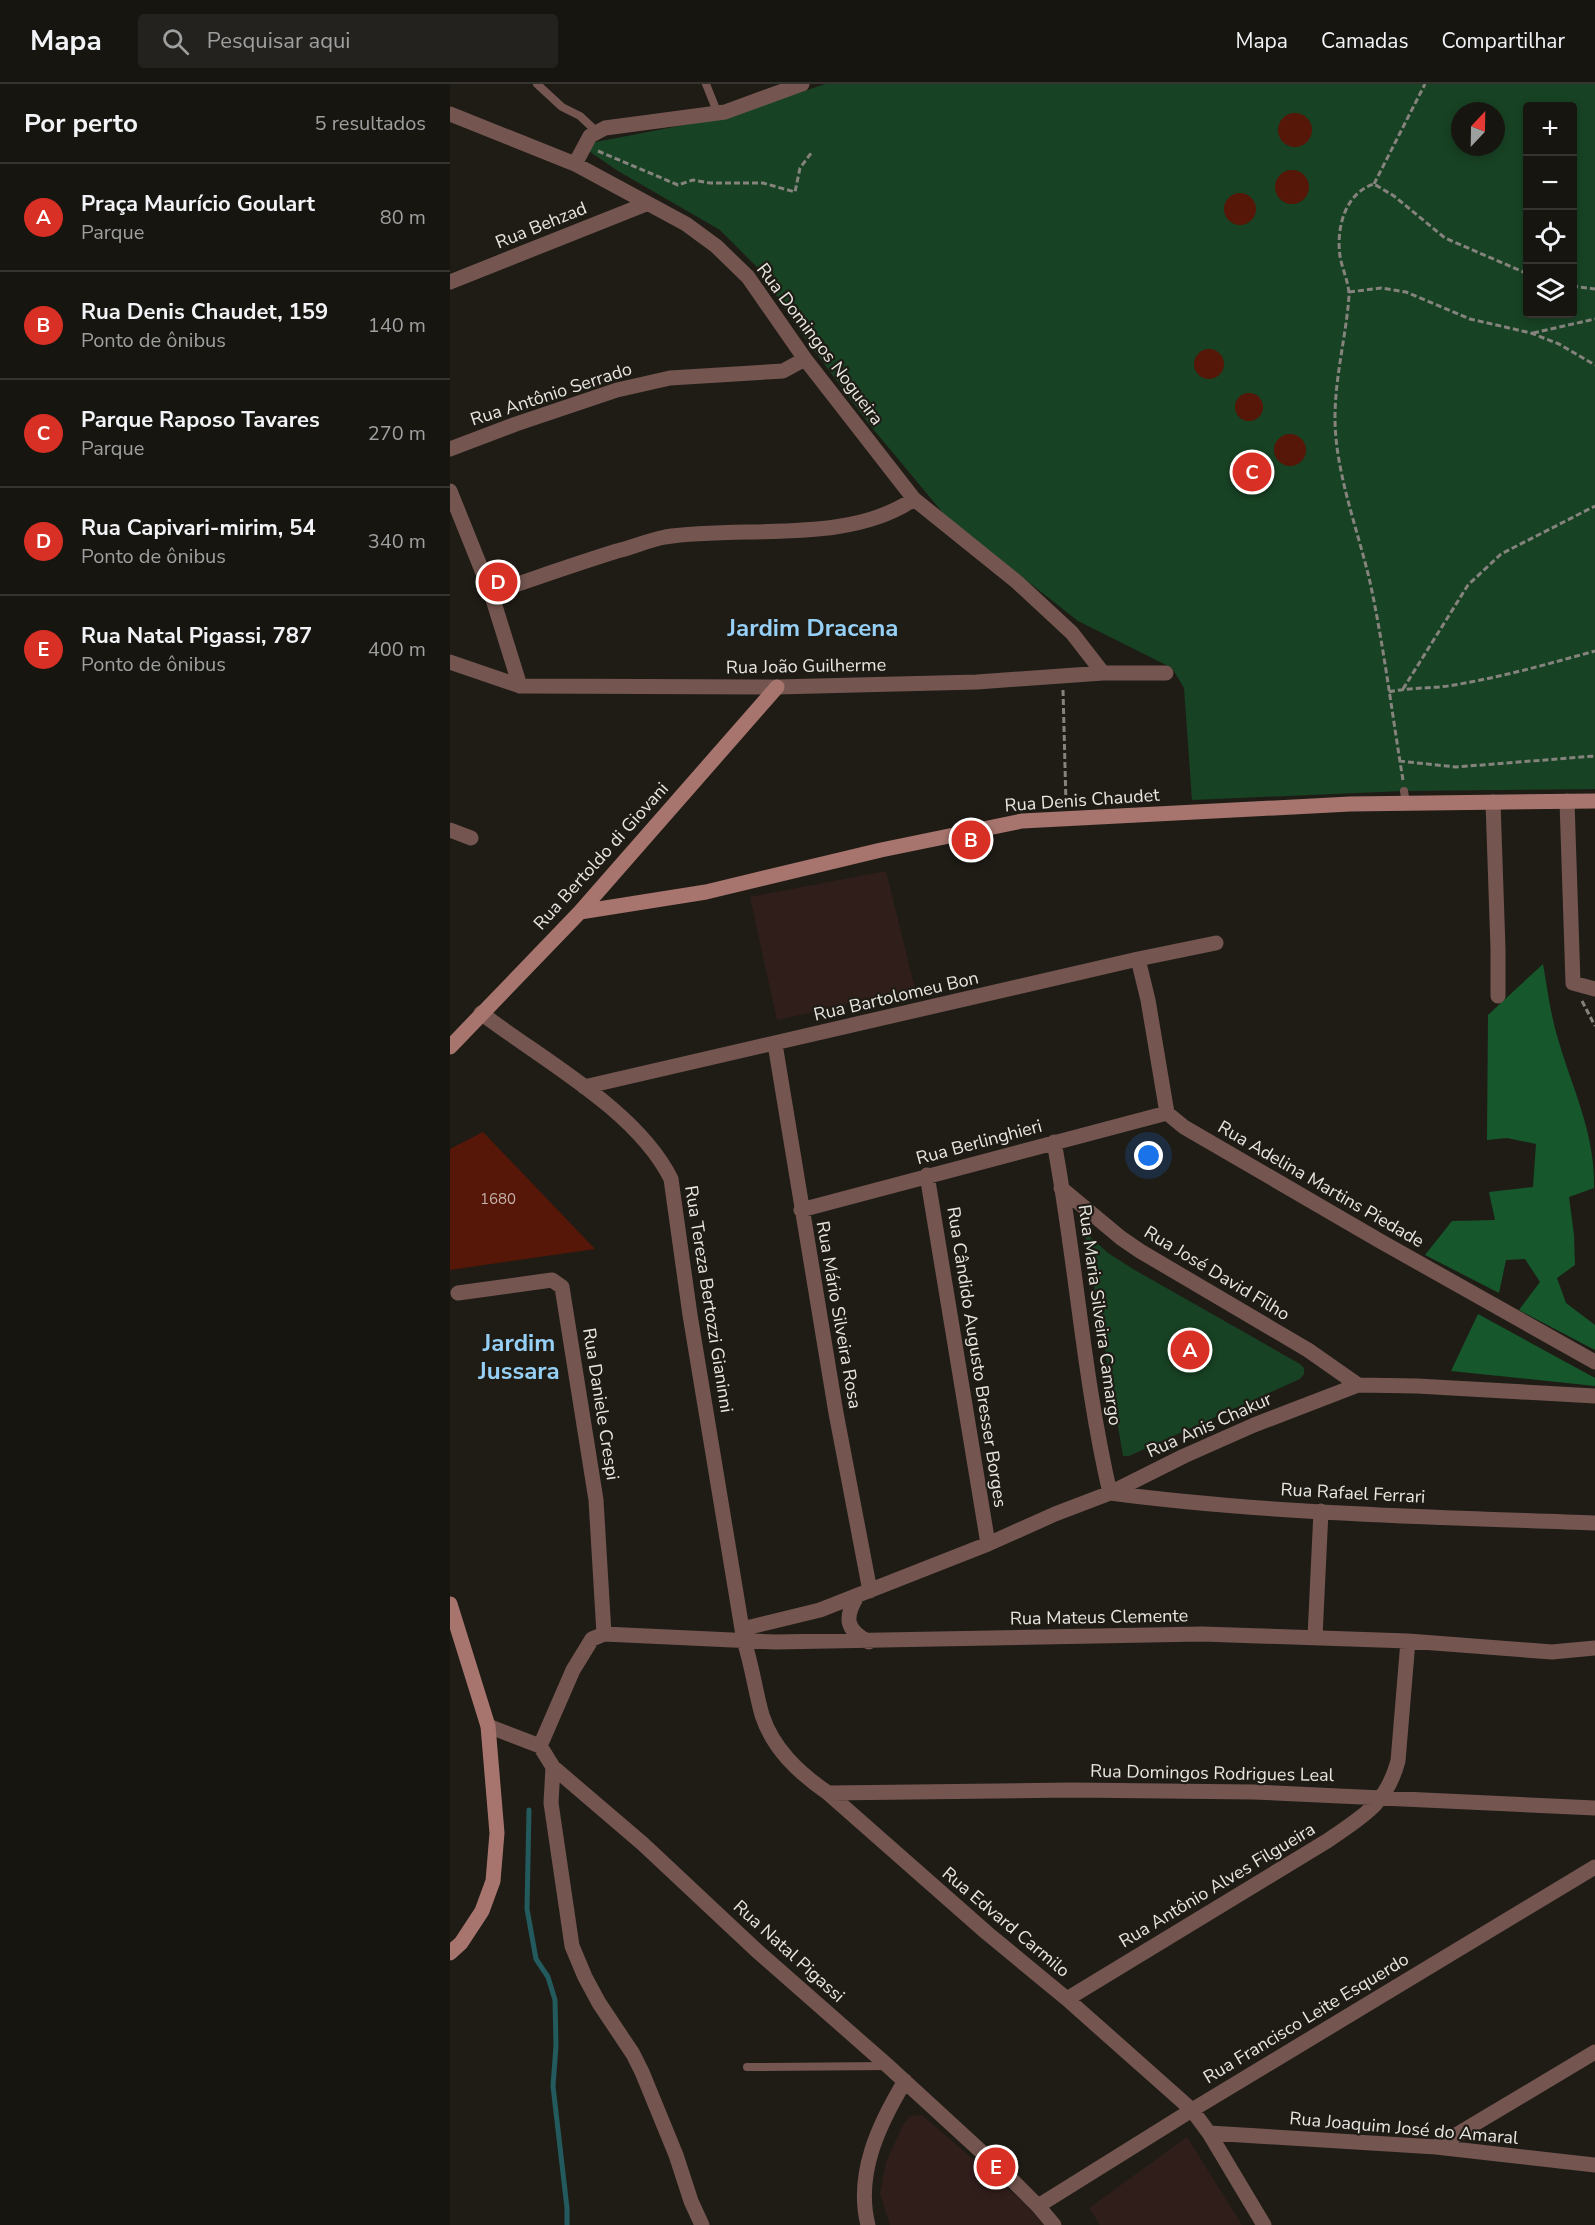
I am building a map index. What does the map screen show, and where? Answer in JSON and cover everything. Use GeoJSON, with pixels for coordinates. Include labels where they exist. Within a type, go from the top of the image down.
{"type":"FeatureCollection","features":[{"type":"Feature","properties":{"kind":"street"},"geometry":{"type":"LineString","coordinates":[[574,164],[590,136],[616,125],[718,114],[799,84]]}},
{"type":"Feature","properties":{"kind":"street","name":"Rua Domingos Nogueira"},"geometry":{"type":"LineString","coordinates":[[450,114],[574,164],[686,224],[716,246],[748,277],[805,359],[914,499],[1017,582],[1072,633],[1103,673]]}},
{"type":"Feature","properties":{"kind":"street","name":"Rua Behzad"},"geometry":{"type":"LineString","coordinates":[[450,282],[646,204]]}},
{"type":"Feature","properties":{"kind":"street","name":"Rua Antônio Serrado"},"geometry":{"type":"LineString","coordinates":[[450,449],[617,390],[670,378],[783,371],[805,359]]}},
{"type":"Feature","properties":{"kind":"street"},"geometry":{"type":"LineString","coordinates":[[450,491],[491,593],[520,686]]}},
{"type":"Feature","properties":{"kind":"street"},"geometry":{"type":"LineString","coordinates":[[491,593],[663,537],[710,532],[800,530],[856,523],[880,518],[899,510],[914,499]]}},
{"type":"Feature","properties":{"kind":"street","name":"Rua João Guilherme"},"geometry":{"type":"LineString","coordinates":[[450,662],[520,686],[777,687],[977,682],[1103,673],[1166,673]]}},
{"type":"Feature","properties":{"kind":"street","name":"Rua Bertoldo di Giovani"},"geometry":{"type":"LineString","coordinates":[[450,1047],[580,912],[777,687]]}},
{"type":"Feature","properties":{"kind":"street","name":"Rua Denis Chaudet"},"geometry":{"type":"LineString","coordinates":[[580,912],[706,892],[881,850],[1022,821],[1350,804],[1405,797],[1493,802],[1595,801]]}},
{"type":"Feature","properties":{"kind":"street"},"geometry":{"type":"LineString","coordinates":[[1567,801],[1573,983],[1595,989]]}},
{"type":"Feature","properties":{"kind":"street"},"geometry":{"type":"LineString","coordinates":[[1493,802],[1498,949],[1497,996]]}},
{"type":"Feature","properties":{"kind":"street"},"geometry":{"type":"LineString","coordinates":[[450,830],[471,838]]}},
{"type":"Feature","properties":{"kind":"street","name":"Rua Bartolomeu Bon"},"geometry":{"type":"LineString","coordinates":[[584,1087],[1216,943]]}},
{"type":"Feature","properties":{"kind":"street"},"geometry":{"type":"LineString","coordinates":[[1138,959],[1148,1000],[1167,1113]]}},
{"type":"Feature","properties":{"kind":"street","name":"Rua Tereza Bertozzi Gianinni"},"geometry":{"type":"LineString","coordinates":[[481,1013],[610,1108],[650,1147],[663,1163],[670,1179],[690,1316],[743,1635]]}},
{"type":"Feature","properties":{"kind":"street","name":"Rua Mário Silveira Rosa"},"geometry":{"type":"LineString","coordinates":[[775,1044],[864,1593]]}},
{"type":"Feature","properties":{"kind":"street","name":"Rua Berlinghieri"},"geometry":{"type":"LineString","coordinates":[[801,1210],[1167,1113]]}},
{"type":"Feature","properties":{"kind":"street","name":"Rua Adelina Martins Piedade"},"geometry":{"type":"LineString","coordinates":[[1167,1113],[1184,1127],[1595,1362]]}},
{"type":"Feature","properties":{"kind":"street","name":"Rua Maria Silveira Camargo"},"geometry":{"type":"LineString","coordinates":[[1054,1142],[1074,1264],[1085,1362],[1098,1440],[1110,1493]]}},
{"type":"Feature","properties":{"kind":"street","name":"Rua Cândido Augusto Bresser Borges"},"geometry":{"type":"LineString","coordinates":[[927,1175],[988,1544]]}},
{"type":"Feature","properties":{"kind":"street","name":"Rua José David Filho"},"geometry":{"type":"LineString","coordinates":[[1062,1188],[1121,1238],[1140,1251],[1308,1350],[1358,1385]]}},
{"type":"Feature","properties":{"kind":"street","name":"Rua Daniele Crespi"},"geometry":{"type":"LineString","coordinates":[[458,1293],[552,1280],[562,1287],[596,1500],[603,1634]]}},
{"type":"Feature","properties":{"kind":"street","name":"Rua Anis Chakur"},"geometry":{"type":"LineString","coordinates":[[743,1635],[820,1610],[988,1544],[1055,1514],[1110,1493],[1184,1456],[1244,1430],[1358,1385],[1595,1396]]}},
{"type":"Feature","properties":{"kind":"street","name":"Rua Rafael Ferrari"},"geometry":{"type":"LineString","coordinates":[[1110,1493],[1174,1501],[1321,1511],[1595,1523]]}},
{"type":"Feature","properties":{"kind":"street"},"geometry":{"type":"LineString","coordinates":[[1315,1637],[1321,1511]]}},
{"type":"Feature","properties":{"kind":"street"},"geometry":{"type":"LineString","coordinates":[[864,1593],[849,1612],[849,1625],[855,1634],[869,1642]]}},
{"type":"Feature","properties":{"kind":"street"},"geometry":{"type":"LineString","coordinates":[[450,1604],[488,1726],[497,1833],[493,1881],[482,1911],[461,1943],[450,1953]]}},
{"type":"Feature","properties":{"kind":"street"},"geometry":{"type":"LineString","coordinates":[[488,1726],[540,1746],[573,1670],[592,1639],[603,1634]]}},
{"type":"Feature","properties":{"kind":"street","name":"Rua Mateus Clemente"},"geometry":{"type":"LineString","coordinates":[[603,1634],[743,1635],[869,1642],[1202,1634],[1408,1641],[1552,1652],[1595,1648]]}},
{"type":"Feature","properties":{"kind":"street","name":"Rua Edvard Carmilo"},"geometry":{"type":"LineString","coordinates":[[743,1635],[762,1715],[770,1734],[793,1765],[987,1933],[1068,1999],[1192,2110],[1209,2133],[1264,2225]]}},
{"type":"Feature","properties":{"kind":"street"},"geometry":{"type":"LineString","coordinates":[[1382,1798],[1393,1779],[1398,1761],[1408,1641]]}},
{"type":"Feature","properties":{"kind":"street","name":"Rua Natal Pigassi"},"geometry":{"type":"LineString","coordinates":[[540,1746],[553,1767],[905,2081],[1038,2206],[1054,2225]]}},
{"type":"Feature","properties":{"kind":"street"},"geometry":{"type":"LineString","coordinates":[[553,1767],[551,1803],[572,1946],[599,2003],[622,2035],[642,2072],[702,2225]]}},
{"type":"Feature","properties":{"kind":"street","name":"Rua Domingos Rodrigues Leal"},"geometry":{"type":"LineString","coordinates":[[828,1793],[1243,1792],[1334,1794],[1595,1808]]}},
{"type":"Feature","properties":{"kind":"street","name":"Rua Antônio Alves Filgueira"},"geometry":{"type":"LineString","coordinates":[[1068,1999],[1327,1841],[1362,1817],[1382,1798]]}},
{"type":"Feature","properties":{"kind":"street","name":"Rua Francisco Leite Esquerdo"},"geometry":{"type":"LineString","coordinates":[[1038,2206],[1192,2110],[1595,1867]]}},
{"type":"Feature","properties":{"kind":"street"},"geometry":{"type":"LineString","coordinates":[[1436,2147],[1595,2052]]}},
{"type":"Feature","properties":{"kind":"street"},"geometry":{"type":"LineString","coordinates":[[868,2225],[864,2191],[867,2166],[886,2111],[905,2081]]}},
{"type":"Feature","properties":{"kind":"street","name":"Rua Joaquim José do Amaral"},"geometry":{"type":"LineString","coordinates":[[1209,2133],[1436,2147],[1595,2165]]}},
{"type":"Feature","properties":{"kind":"lane"},"geometry":{"type":"LineString","coordinates":[[537,84],[562,107],[580,116],[597,132]]}},
{"type":"Feature","properties":{"kind":"lane"},"geometry":{"type":"LineString","coordinates":[[706,84],[718,114]]}},
{"type":"Feature","properties":{"kind":"lane"},"geometry":{"type":"LineString","coordinates":[[747,2067],[888,2066]]}},
{"type":"Feature","properties":{"kind":"path"},"geometry":{"type":"LineString","coordinates":[[1405,797],[1370,583],[1340,461],[1335,419],[1337,372],[1349,292],[1340,256],[1339,233],[1353,197],[1364,187],[1374,184],[1425,84]]}},
{"type":"Feature","properties":{"kind":"path"},"geometry":{"type":"LineString","coordinates":[[597,132],[593,148],[678,185],[693,180],[710,183],[763,183],[795,192],[800,168],[812,152]]}},
{"type":"Feature","properties":{"kind":"path"},"geometry":{"type":"LineString","coordinates":[[1374,184],[1394,196],[1445,238],[1523,272]]}},
{"type":"Feature","properties":{"kind":"path"},"geometry":{"type":"LineString","coordinates":[[1577,287],[1595,289]]}},
{"type":"Feature","properties":{"kind":"path"},"geometry":{"type":"LineString","coordinates":[[1349,292],[1380,288],[1406,292],[1470,319],[1531,333],[1595,365]]}},
{"type":"Feature","properties":{"kind":"path"},"geometry":{"type":"LineString","coordinates":[[1531,333],[1595,319]]}},
{"type":"Feature","properties":{"kind":"path"},"geometry":{"type":"LineString","coordinates":[[1403,689],[1468,585],[1502,554],[1595,506]]}},
{"type":"Feature","properties":{"kind":"path"},"geometry":{"type":"LineString","coordinates":[[1389,692],[1450,686],[1520,673],[1595,651]]}},
{"type":"Feature","properties":{"kind":"path"},"geometry":{"type":"LineString","coordinates":[[1063,676],[1064,778],[1067,818]]}},
{"type":"Feature","properties":{"kind":"path"},"geometry":{"type":"LineString","coordinates":[[1399,761],[1456,767],[1595,756]]}},
{"type":"Feature","properties":{"kind":"path"},"geometry":{"type":"LineString","coordinates":[[1573,983],[1595,1026]]}},
{"type":"Feature","properties":{"kind":"shaded area"},"geometry":{"type":"Polygon","coordinates":[[[886,871],[915,989],[777,1020],[750,897],[886,871]]]}},
{"type":"Feature","properties":{"kind":"shaded area"},"geometry":{"type":"Polygon","coordinates":[[[922,2115],[1023,2202],[1044,2225],[890,2225],[880,2194],[886,2162],[903,2125],[910,2116],[922,2115]]]}},
{"type":"Feature","properties":{"kind":"shaded area"},"geometry":{"type":"Polygon","coordinates":[[[1187,2137],[1242,2225],[1100,2225],[1089,2208],[1187,2137]]]}},
{"type":"Feature","properties":{"kind":"green space"},"geometry":{"type":"Polygon","coordinates":[[[825,84],[1595,84],[1595,789],[1404,791],[1192,800],[1184,688],[1172,668],[1078,621],[948,519],[869,424],[799,330],[759,269],[720,230],[618,171],[580,145],[731,116],[825,84]]]}},
{"type":"Feature","properties":{"kind":"green space"},"geometry":{"type":"Polygon","coordinates":[[[1543,964],[1554,1024],[1591,1147],[1594,1188],[1569,1197],[1575,1265],[1557,1278],[1566,1303],[1595,1325],[1595,1350],[1519,1310],[1540,1282],[1525,1259],[1506,1260],[1499,1293],[1425,1255],[1452,1221],[1495,1220],[1489,1192],[1533,1187],[1536,1144],[1507,1138],[1487,1140],[1488,1015],[1543,964]]]}},
{"type":"Feature","properties":{"kind":"green space"},"geometry":{"type":"Polygon","coordinates":[[[1085,1232],[1108,1253],[1133,1269],[1300,1364],[1304,1368],[1304,1374],[1300,1379],[1129,1456],[1123,1456],[1085,1232]]]}},
{"type":"Feature","properties":{"kind":"green space"},"geometry":{"type":"Polygon","coordinates":[[[1478,1314],[1595,1378],[1595,1386],[1451,1371],[1478,1314]]]}},
{"type":"Feature","properties":{"kind":"building"},"geometry":{"type":"Polygon","coordinates":[[[1295,113],[1307,118],[1312,130],[1307,142],[1295,147],[1283,142],[1278,130],[1283,118],[1295,113]]]}},
{"type":"Feature","properties":{"kind":"building"},"geometry":{"type":"Polygon","coordinates":[[[1292,170],[1304,175],[1309,187],[1304,199],[1292,204],[1280,199],[1275,187],[1280,175],[1292,170]]]}},
{"type":"Feature","properties":{"kind":"building"},"geometry":{"type":"Polygon","coordinates":[[[1240,193],[1251,198],[1256,209],[1251,220],[1240,225],[1229,220],[1224,209],[1229,198],[1240,193]]]}},
{"type":"Feature","properties":{"kind":"building"},"geometry":{"type":"Polygon","coordinates":[[[1209,349],[1219,354],[1224,364],[1219,374],[1209,379],[1199,374],[1194,364],[1199,354],[1209,349]]]}},
{"type":"Feature","properties":{"kind":"building"},"geometry":{"type":"Polygon","coordinates":[[[1249,393],[1259,397],[1263,407],[1259,417],[1249,421],[1239,417],[1235,407],[1239,397],[1249,393]]]}},
{"type":"Feature","properties":{"kind":"building"},"geometry":{"type":"Polygon","coordinates":[[[1290,434],[1301,439],[1306,450],[1301,461],[1290,466],[1279,461],[1274,450],[1279,439],[1290,434]]]}},
{"type":"Feature","properties":{"kind":"building"},"geometry":{"type":"Polygon","coordinates":[[[483,1132],[595,1249],[450,1270],[450,1149],[483,1132]]]}},
{"type":"Feature","properties":{"kind":"waterway"},"geometry":{"type":"LineString","coordinates":[[529,1810],[527,1909],[536,1959],[548,1977],[555,2000],[556,2046],[553,2086],[567,2225]]}},
{"type":"Feature","properties":{"kind":"place","name":"Parque Raposo Tavares"},"geometry":{"type":"Point","coordinates":[1252,472]}},
{"type":"Feature","properties":{"kind":"place","name":"Rua Capivari-mirim, 54"},"geometry":{"type":"Point","coordinates":[498,582]}},
{"type":"Feature","properties":{"kind":"place","name":"Rua Denis Chaudet, 159"},"geometry":{"type":"Point","coordinates":[971,840]}},
{"type":"Feature","properties":{"kind":"place","name":"Praça Maurício Goulart"},"geometry":{"type":"Point","coordinates":[1190,1350]}},
{"type":"Feature","properties":{"kind":"place","name":"Rua Natal Pigassi, 787"},"geometry":{"type":"Point","coordinates":[996,2167]}},
{"type":"Feature","properties":{"kind":"district","name":"Jardim Dracena"},"geometry":{"type":"Point","coordinates":[813,628]}},
{"type":"Feature","properties":{"kind":"district","name":"Jardim Jussara"},"geometry":{"type":"Point","coordinates":[519,1357]}}]}
